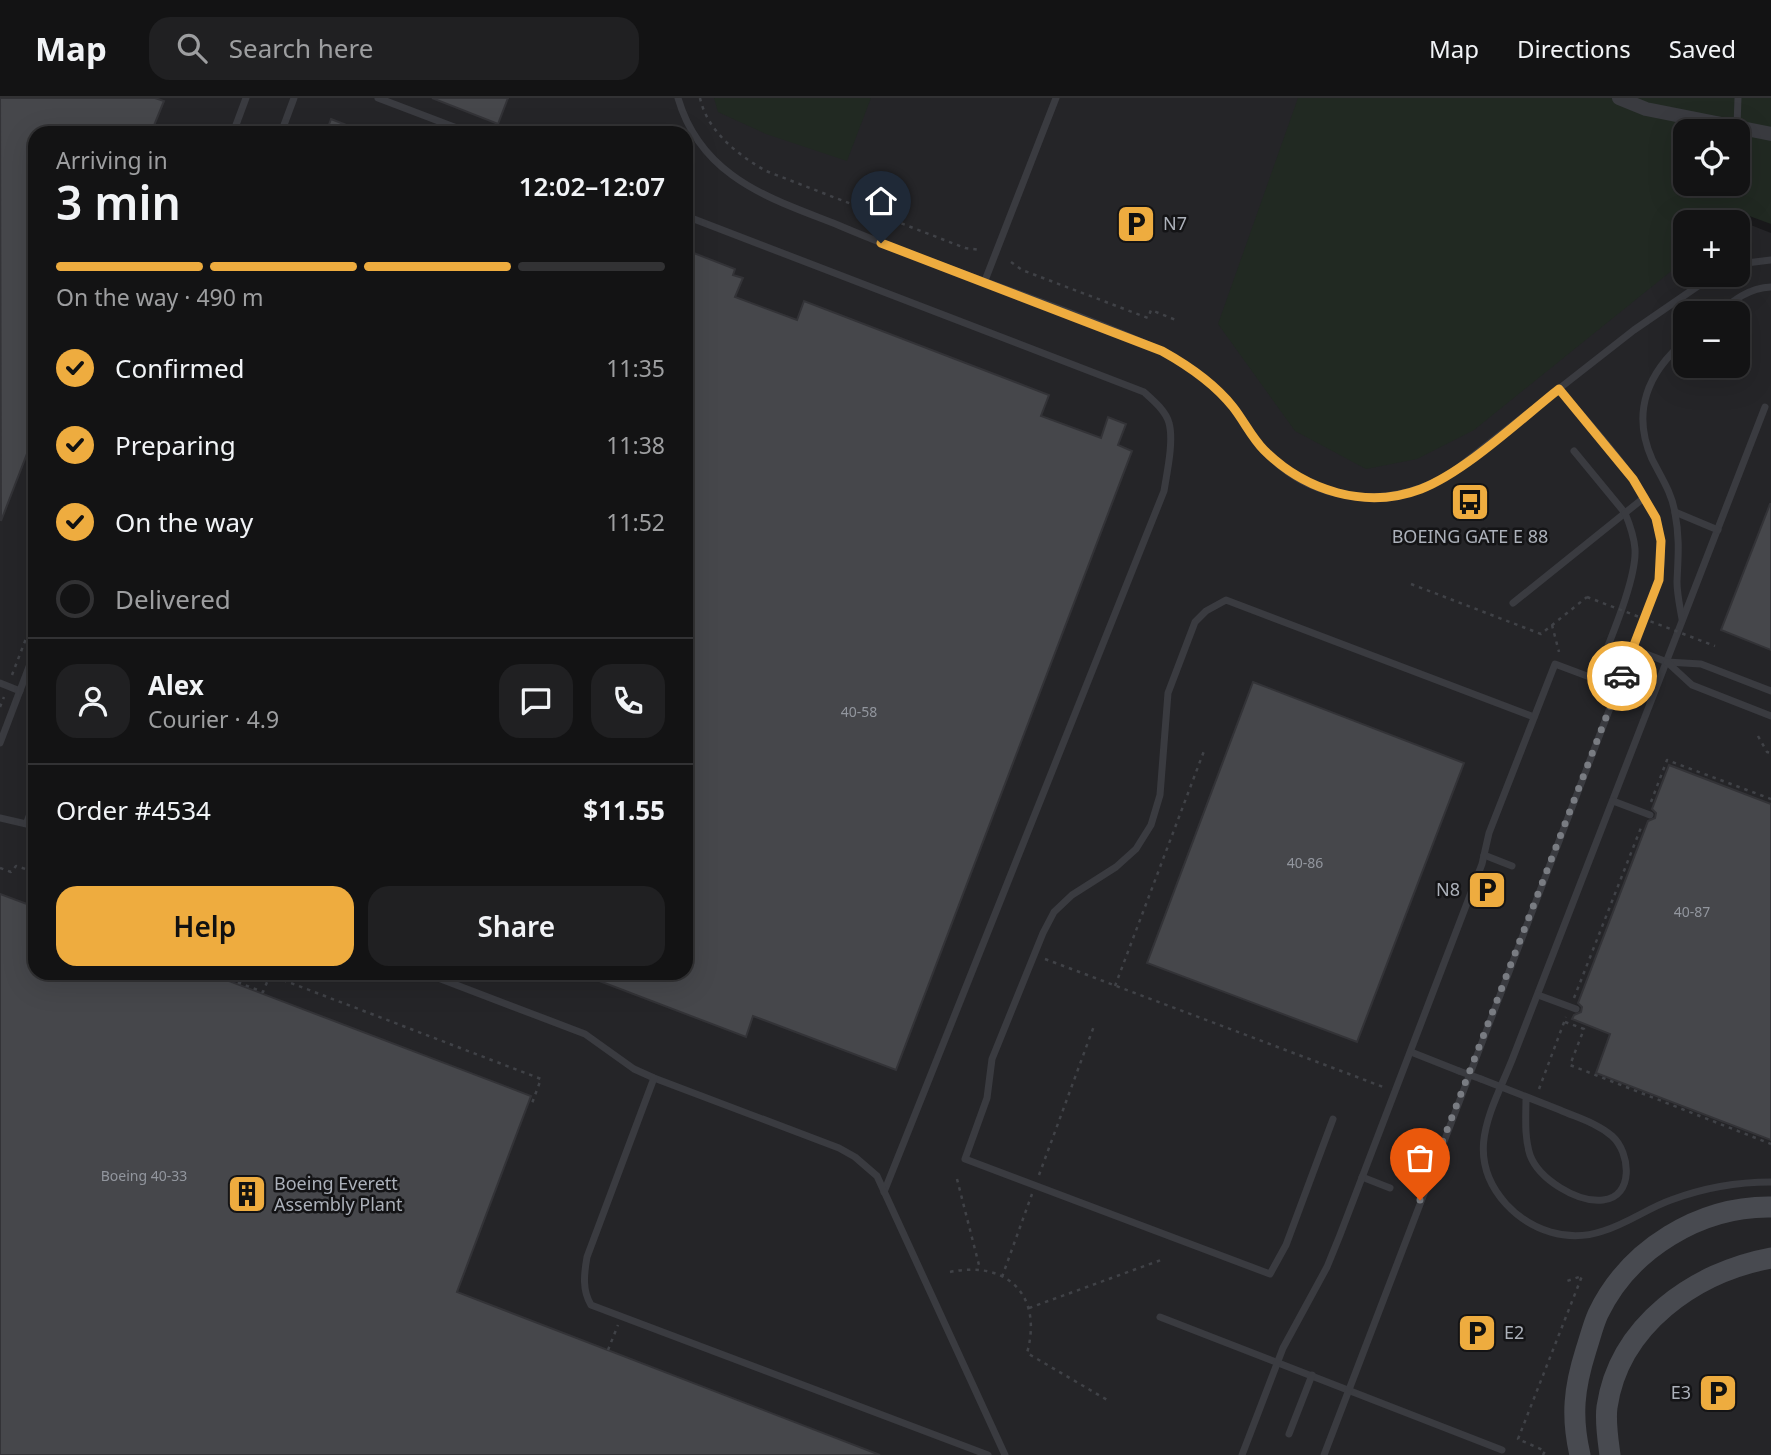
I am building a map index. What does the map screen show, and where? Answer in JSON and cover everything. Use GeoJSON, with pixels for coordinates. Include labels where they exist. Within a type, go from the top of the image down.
{"type":"FeatureCollection","features":[{"type":"Feature","properties":{"kind":"street"},"geometry":{"type":"LineString","coordinates":[[1619,98],[1646,109],[1700,119]]}},
{"type":"Feature","properties":{"kind":"street"},"geometry":{"type":"LineString","coordinates":[[1750,129],[1771,134]]}},
{"type":"Feature","properties":{"kind":"street"},"geometry":{"type":"LineString","coordinates":[[1580,1455],[1573,1427],[1578,1375],[1597,1316],[1622,1277],[1659,1243],[1702,1219],[1744,1208],[1771,1207]]}},
{"type":"Feature","properties":{"kind":"street"},"geometry":{"type":"LineString","coordinates":[[1611,1455],[1606,1410],[1609,1396],[1625,1355],[1643,1329],[1668,1304],[1696,1284],[1731,1268],[1771,1258]]}},
{"type":"Feature","properties":{"kind":"lane"},"geometry":{"type":"LineString","coordinates":[[236,126],[246,98]]}},
{"type":"Feature","properties":{"kind":"lane"},"geometry":{"type":"LineString","coordinates":[[284,126],[294,98]]}},
{"type":"Feature","properties":{"kind":"lane"},"geometry":{"type":"LineString","coordinates":[[378,98],[452,126]]}},
{"type":"Feature","properties":{"kind":"lane"},"geometry":{"type":"LineString","coordinates":[[678,98],[690,126]]}},
{"type":"Feature","properties":{"kind":"lane"},"geometry":{"type":"LineString","coordinates":[[984,282],[1056,98]]}},
{"type":"Feature","properties":{"kind":"lane"},"geometry":{"type":"LineString","coordinates":[[1737,119],[1738,98]]}},
{"type":"Feature","properties":{"kind":"lane"},"geometry":{"type":"LineString","coordinates":[[693,133],[717,163],[751,187],[855,233],[1135,339],[1185,363],[1226,400],[1261,447],[1277,463],[1311,484],[1343,495],[1389,496],[1420,490],[1436,482],[1473,457],[1634,330],[1697,287]]}},
{"type":"Feature","properties":{"kind":"lane"},"geometry":{"type":"LineString","coordinates":[[693,219],[1144,392],[1159,406],[1169,422],[1164,491],[884,1192]]}},
{"type":"Feature","properties":{"kind":"lane"},"geometry":{"type":"LineString","coordinates":[[1750,263],[1771,260]]}},
{"type":"Feature","properties":{"kind":"lane"},"geometry":{"type":"LineString","coordinates":[[1733,301],[1758,288],[1771,287]]}},
{"type":"Feature","properties":{"kind":"lane"},"geometry":{"type":"LineString","coordinates":[[1673,351],[1654,375],[1644,408],[1642,430],[1651,457],[1670,493],[1675,512],[1680,551],[1677,584],[1682,622]]}},
{"type":"Feature","properties":{"kind":"lane"},"geometry":{"type":"LineString","coordinates":[[1324,1455],[1659,580],[1662,558],[1656,518],[1633,479],[1559,389]]}},
{"type":"Feature","properties":{"kind":"lane"},"geometry":{"type":"LineString","coordinates":[[1765,407],[1538,995],[1485,1125],[1484,1152],[1491,1180],[1504,1202],[1526,1221],[1564,1236],[1590,1235],[1605,1231],[1671,1200],[1696,1192],[1737,1184],[1771,1182]]}},
{"type":"Feature","properties":{"kind":"lane"},"geometry":{"type":"LineString","coordinates":[[1242,1455],[1283,1348],[1327,1267],[1411,1052],[1484,855],[1489,833],[1555,664],[1595,679],[1631,579],[1636,552],[1633,533],[1625,513],[1574,450]]}},
{"type":"Feature","properties":{"kind":"lane"},"geometry":{"type":"LineString","coordinates":[[1513,603],[1645,497]]}},
{"type":"Feature","properties":{"kind":"lane"},"geometry":{"type":"LineString","coordinates":[[1675,512],[1718,530]]}},
{"type":"Feature","properties":{"kind":"lane"},"geometry":{"type":"LineString","coordinates":[[1333,1119],[1286,1245],[1270,1274],[965,1159],[987,1098],[992,1059],[1054,912],[1072,895],[1116,867],[1136,849],[1150,825],[1160,795],[1168,693],[1195,622],[1206,611],[1226,600],[1534,717]]}},
{"type":"Feature","properties":{"kind":"lane"},"geometry":{"type":"LineString","coordinates":[[1633,649],[1667,662],[1701,664],[1771,691]]}},
{"type":"Feature","properties":{"kind":"lane"},"geometry":{"type":"LineString","coordinates":[[1667,662],[1692,685],[1771,716]]}},
{"type":"Feature","properties":{"kind":"lane"},"geometry":{"type":"LineString","coordinates":[[0,743],[28,670]]}},
{"type":"Feature","properties":{"kind":"lane"},"geometry":{"type":"LineString","coordinates":[[0,683],[20,691]]}},
{"type":"Feature","properties":{"kind":"lane"},"geometry":{"type":"LineString","coordinates":[[1613,801],[1649,813]]}},
{"type":"Feature","properties":{"kind":"lane"},"geometry":{"type":"LineString","coordinates":[[0,818],[28,823]]}},
{"type":"Feature","properties":{"kind":"lane"},"geometry":{"type":"LineString","coordinates":[[1484,855],[1512,866]]}},
{"type":"Feature","properties":{"kind":"lane"},"geometry":{"type":"LineString","coordinates":[[443,980],[585,1034],[634,1069],[839,1148],[870,1167],[1005,1455]]}},
{"type":"Feature","properties":{"kind":"lane"},"geometry":{"type":"LineString","coordinates":[[1538,995],[1573,1009]]}},
{"type":"Feature","properties":{"kind":"lane"},"geometry":{"type":"LineString","coordinates":[[1411,1052],[1481,1079],[1599,1126],[1621,1147],[1628,1168],[1626,1180],[1611,1198],[1603,1200],[1577,1194],[1563,1189],[1542,1174],[1528,1148],[1525,1126],[1526,1097]]}},
{"type":"Feature","properties":{"kind":"lane"},"geometry":{"type":"LineString","coordinates":[[654,1078],[587,1257],[584,1282],[591,1305],[988,1455]]}},
{"type":"Feature","properties":{"kind":"lane"},"geometry":{"type":"LineString","coordinates":[[1362,1177],[1390,1188]]}},
{"type":"Feature","properties":{"kind":"lane"},"geometry":{"type":"LineString","coordinates":[[1160,1317],[1502,1450]]}},
{"type":"Feature","properties":{"kind":"lane"},"geometry":{"type":"LineString","coordinates":[[1289,1434],[1312,1376]]}},
{"type":"Feature","properties":{"kind":"path"},"geometry":{"type":"LineString","coordinates":[[700,98],[711,122],[723,139],[766,171],[965,247],[980,250]]}},
{"type":"Feature","properties":{"kind":"path"},"geometry":{"type":"LineString","coordinates":[[1011,262],[1022,270],[1149,318],[1151,310],[1176,320]]}},
{"type":"Feature","properties":{"kind":"path"},"geometry":{"type":"LineString","coordinates":[[1411,584],[1541,634],[1587,597],[1715,646]]}},
{"type":"Feature","properties":{"kind":"path"},"geometry":{"type":"LineString","coordinates":[[1552,625],[1559,651],[1555,664]]}},
{"type":"Feature","properties":{"kind":"path"},"geometry":{"type":"LineString","coordinates":[[0,707],[10,687],[28,633]]}},
{"type":"Feature","properties":{"kind":"path"},"geometry":{"type":"LineString","coordinates":[[1758,736],[1767,752],[1771,753]]}},
{"type":"Feature","properties":{"kind":"path"},"geometry":{"type":"LineString","coordinates":[[1115,986],[1204,751]]}},
{"type":"Feature","properties":{"kind":"path"},"geometry":{"type":"LineString","coordinates":[[1649,813],[1667,760],[1771,799]]}},
{"type":"Feature","properties":{"kind":"path"},"geometry":{"type":"LineString","coordinates":[[1574,997],[1643,822]]}},
{"type":"Feature","properties":{"kind":"path"},"geometry":{"type":"LineString","coordinates":[[0,868],[11,872],[16,866],[28,870]]}},
{"type":"Feature","properties":{"kind":"path"},"geometry":{"type":"LineString","coordinates":[[1035,955],[1395,1092]]}},
{"type":"Feature","properties":{"kind":"path"},"geometry":{"type":"LineString","coordinates":[[232,980],[263,992],[268,980]]}},
{"type":"Feature","properties":{"kind":"path"},"geometry":{"type":"LineString","coordinates":[[283,980],[541,1079],[531,1106]]}},
{"type":"Feature","properties":{"kind":"path"},"geometry":{"type":"LineString","coordinates":[[1539,1090],[1564,1022],[1573,1009]]}},
{"type":"Feature","properties":{"kind":"path"},"geometry":{"type":"LineString","coordinates":[[1564,1022],[1584,1029],[1570,1065],[1771,1144]]}},
{"type":"Feature","properties":{"kind":"path"},"geometry":{"type":"LineString","coordinates":[[1002,1277],[1094,1026]]}},
{"type":"Feature","properties":{"kind":"path"},"geometry":{"type":"LineString","coordinates":[[957,1179],[980,1269]]}},
{"type":"Feature","properties":{"kind":"path"},"geometry":{"type":"LineString","coordinates":[[1029,1308],[1161,1260]]}},
{"type":"Feature","properties":{"kind":"path"},"geometry":{"type":"LineString","coordinates":[[950,1272],[970,1268],[990,1270],[1009,1280],[1023,1294],[1029,1308],[1033,1333],[1027,1353],[1109,1401]]}},
{"type":"Feature","properties":{"kind":"path"},"geometry":{"type":"LineString","coordinates":[[1543,1455],[1545,1451],[1518,1439],[1582,1276],[1567,1281]]}},
{"type":"Feature","properties":{"kind":"shaded area"},"geometry":{"type":"Polygon","coordinates":[[[0,98],[1428,98],[1713,210],[1673,210],[1673,287],[1750,287],[1750,225],[1771,233],[1771,1455],[0,1455],[0,98]]]}},
{"type":"Feature","properties":{"kind":"shaded area"},"geometry":{"type":"Polygon","coordinates":[[[714,98],[871,98],[847,161],[766,134],[718,112],[714,98]]]}},
{"type":"Feature","properties":{"kind":"shaded area"},"geometry":{"type":"Polygon","coordinates":[[[1298,98],[1771,98],[1771,224],[1750,216],[1750,210],[1673,210],[1673,270],[1474,430],[1417,459],[1366,469],[1295,431],[1218,324],[1298,98]]]}},
{"type":"Feature","properties":{"kind":"building"},"geometry":{"type":"Polygon","coordinates":[[[0,98],[155,98],[164,101],[154,126],[28,126],[28,451],[1,521],[0,98]]]}},
{"type":"Feature","properties":{"kind":"building"},"geometry":{"type":"Polygon","coordinates":[[[432,98],[508,98],[498,124],[432,98]]]}},
{"type":"Feature","properties":{"kind":"building"},"geometry":{"type":"Polygon","coordinates":[[[331,119],[349,126],[328,126],[331,119]]]}},
{"type":"Feature","properties":{"kind":"building"},"geometry":{"type":"Polygon","coordinates":[[[693,253],[735,269],[733,275],[743,278],[735,297],[797,320],[804,301],[1049,395],[1041,416],[1101,438],[1108,417],[1126,424],[1118,445],[1132,451],[896,1070],[753,1016],[746,1037],[597,980],[693,980],[693,253]]]}},
{"type":"Feature","properties":{"kind":"building"},"geometry":{"type":"Polygon","coordinates":[[[1771,504],[1771,650],[1721,630],[1771,504]]]}},
{"type":"Feature","properties":{"kind":"building"},"geometry":{"type":"Polygon","coordinates":[[[1253,682],[1464,763],[1357,1042],[1147,963],[1253,682]]]}},
{"type":"Feature","properties":{"kind":"building"},"geometry":{"type":"Polygon","coordinates":[[[1669,765],[1771,804],[1771,1140],[1596,1073],[1610,1034],[1572,1019],[1581,1012],[1582,1007],[1578,1003],[1648,821],[1655,818],[1656,813],[1652,809],[1669,765]]]}},
{"type":"Feature","properties":{"kind":"building","name":"Boeing Everett Assembly Plant"},"geometry":{"type":"Polygon","coordinates":[[[0,894],[28,904],[28,980],[226,980],[531,1096],[457,1292],[880,1455],[0,1455],[0,894]]]}},
{"type":"Feature","properties":{"kind":"way so far"},"geometry":{"type":"LineString","coordinates":[[1420,1200],[1622,676]]}},
{"type":"Feature","properties":{"kind":"place","name":"N7"},"geometry":{"type":"Point","coordinates":[1136,224]}},
{"type":"Feature","properties":{"kind":"place","name":"BOEING GATE E 88"},"geometry":{"type":"Point","coordinates":[1470,502]}},
{"type":"Feature","properties":{"kind":"place","name":"N8"},"geometry":{"type":"Point","coordinates":[1487,890]}},
{"type":"Feature","properties":{"kind":"place","name":"Boeing Everett Assembly Plant"},"geometry":{"type":"Point","coordinates":[247,1194]}},
{"type":"Feature","properties":{"kind":"place","name":"E2"},"geometry":{"type":"Point","coordinates":[1477,1333]}},
{"type":"Feature","properties":{"kind":"place","name":"E3"},"geometry":{"type":"Point","coordinates":[1718,1393]}},
{"type":"Feature","properties":{"kind":"route"},"geometry":{"type":"LineString","coordinates":[[881,243],[1135,339],[1185,363],[1221,394],[1261,447],[1277,463],[1311,484],[1343,495],[1378,497],[1420,490],[1450,474],[1559,389],[1633,479],[1656,518],[1662,558],[1659,580],[1622,676]]}}]}
